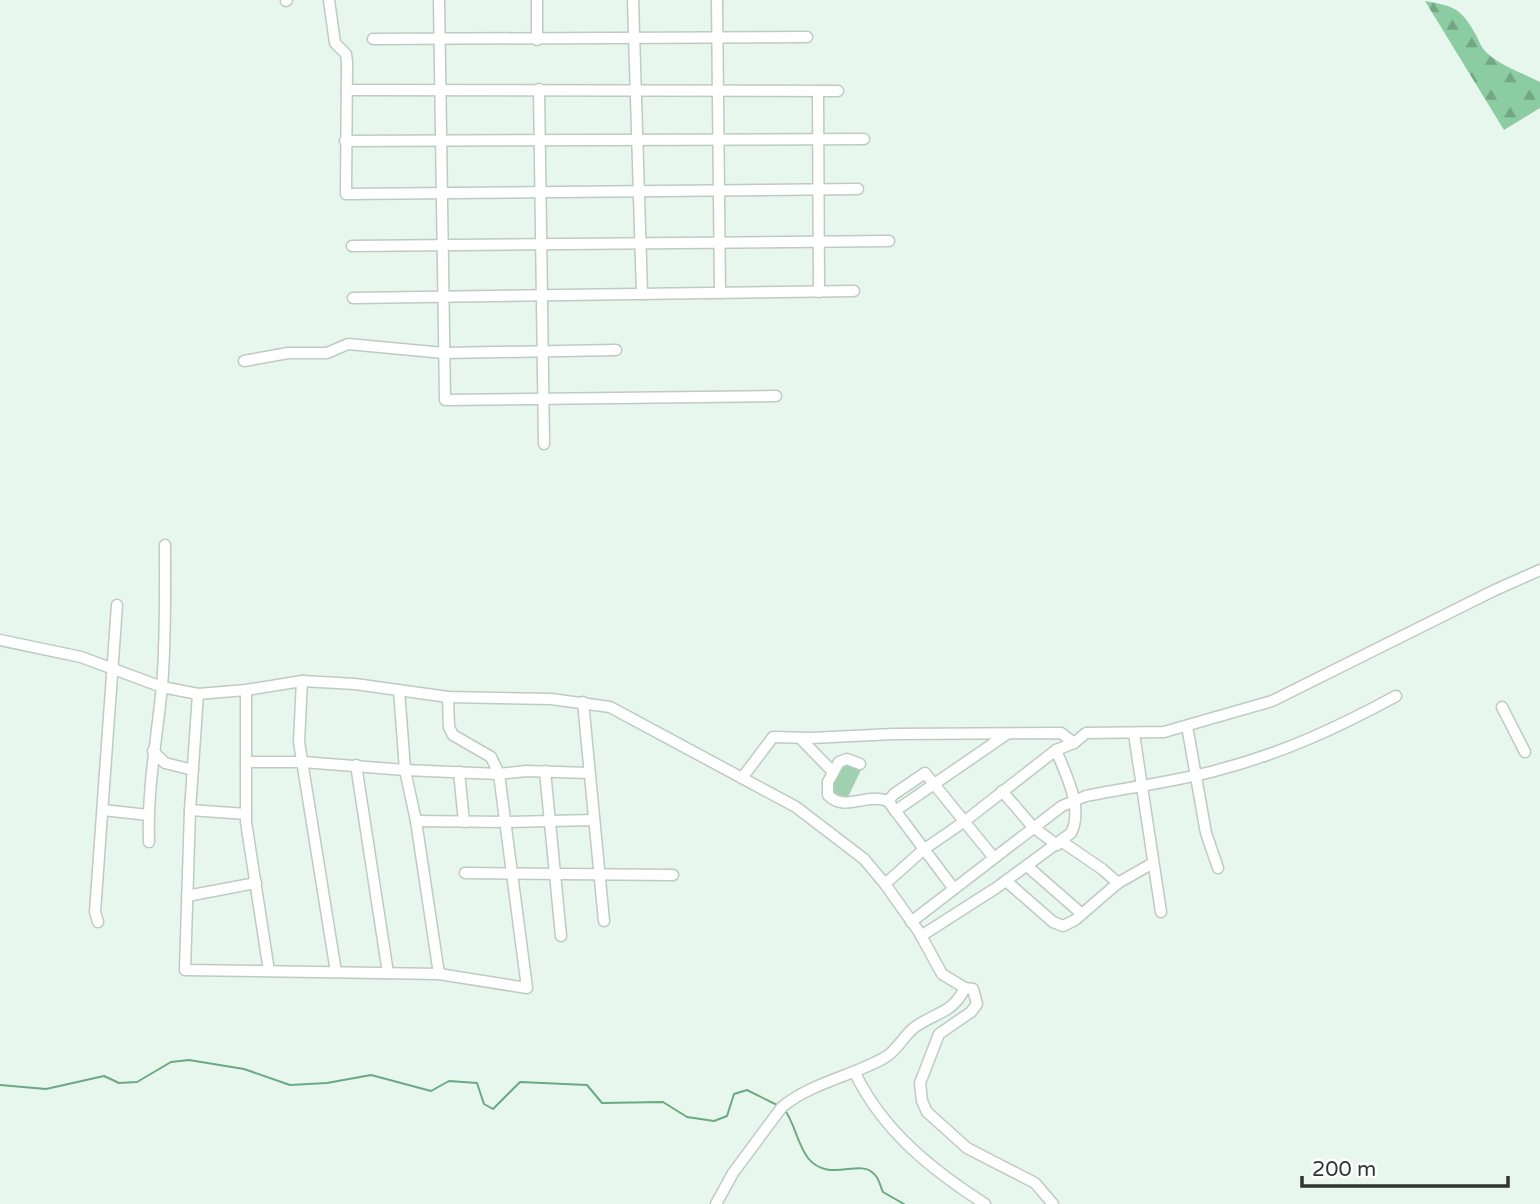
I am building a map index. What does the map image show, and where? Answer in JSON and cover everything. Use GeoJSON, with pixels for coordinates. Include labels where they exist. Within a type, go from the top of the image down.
{"type":"FeatureCollection","features":[{"type":"Feature","properties":{"kind":"street"},"geometry":{"type":"LineString","coordinates":[[318,0],[330,4],[335,43],[347,56],[346,194],[858,189]]}},
{"type":"Feature","properties":{"kind":"street"},"geometry":{"type":"LineString","coordinates":[[439,0],[444,400],[776,396]]}},
{"type":"Feature","properties":{"kind":"street"},"geometry":{"type":"LineString","coordinates":[[537,0],[537,40]]}},
{"type":"Feature","properties":{"kind":"street"},"geometry":{"type":"LineString","coordinates":[[633,0],[642,294]]}},
{"type":"Feature","properties":{"kind":"street"},"geometry":{"type":"LineString","coordinates":[[717,0],[720,293]]}},
{"type":"Feature","properties":{"kind":"street"},"geometry":{"type":"LineString","coordinates":[[373,39],[807,37]]}},
{"type":"Feature","properties":{"kind":"street"},"geometry":{"type":"LineString","coordinates":[[347,89],[838,91]]}},
{"type":"Feature","properties":{"kind":"street"},"geometry":{"type":"LineString","coordinates":[[539,89],[544,444]]}},
{"type":"Feature","properties":{"kind":"street"},"geometry":{"type":"LineString","coordinates":[[818,91],[819,292]]}},
{"type":"Feature","properties":{"kind":"street"},"geometry":{"type":"LineString","coordinates":[[345,141],[864,139]]}},
{"type":"Feature","properties":{"kind":"street"},"geometry":{"type":"LineString","coordinates":[[352,246],[889,240]]}},
{"type":"Feature","properties":{"kind":"street"},"geometry":{"type":"LineString","coordinates":[[353,298],[854,291]]}},
{"type":"Feature","properties":{"kind":"street"},"geometry":{"type":"LineString","coordinates":[[244,361],[288,353],[327,353],[348,344],[444,353],[617,350]]}},
{"type":"Feature","properties":{"kind":"street"},"geometry":{"type":"LineString","coordinates":[[149,842],[148,816],[153,751],[162,687],[165,545]]}},
{"type":"Feature","properties":{"kind":"street"},"geometry":{"type":"LineString","coordinates":[[885,884],[923,850],[1056,750],[1074,743],[1086,733],[1164,732],[1272,701],[1540,570]]}},
{"type":"Feature","properties":{"kind":"street"},"geometry":{"type":"LineString","coordinates":[[98,922],[95,912],[117,605]]}},
{"type":"Feature","properties":{"kind":"street"},"geometry":{"type":"LineString","coordinates":[[0,640],[81,657],[162,687],[198,694],[302,681],[355,684],[448,697],[551,699],[610,707],[796,807],[863,859],[885,884],[921,936],[942,974],[965,988],[973,989],[977,1004],[971,1012],[939,1034],[920,1083],[922,1101],[932,1117],[967,1148],[1035,1183],[1053,1204]]}},
{"type":"Feature","properties":{"kind":"street"},"geometry":{"type":"LineString","coordinates":[[302,681],[299,742],[336,972]]}},
{"type":"Feature","properties":{"kind":"street"},"geometry":{"type":"LineString","coordinates":[[246,690],[246,814],[269,971]]}},
{"type":"Feature","properties":{"kind":"street"},"geometry":{"type":"LineString","coordinates":[[399,690],[405,770],[416,821],[439,974]]}},
{"type":"Feature","properties":{"kind":"street"},"geometry":{"type":"LineString","coordinates":[[198,694],[190,810],[184,970],[439,974],[527,989],[498,774],[491,757],[453,735],[449,727],[448,697]]}},
{"type":"Feature","properties":{"kind":"street"},"geometry":{"type":"LineString","coordinates":[[911,922],[1033,827],[1073,800],[1232,766],[1319,736],[1396,696]]}},
{"type":"Feature","properties":{"kind":"street"},"geometry":{"type":"LineString","coordinates":[[583,702],[604,921]]}},
{"type":"Feature","properties":{"kind":"street"},"geometry":{"type":"LineString","coordinates":[[1502,707],[1525,752]]}},
{"type":"Feature","properties":{"kind":"street"},"geometry":{"type":"LineString","coordinates":[[1187,726],[1206,833],[1218,868]]}},
{"type":"Feature","properties":{"kind":"street"},"geometry":{"type":"LineString","coordinates":[[895,811],[1007,733]]}},
{"type":"Feature","properties":{"kind":"street"},"geometry":{"type":"LineString","coordinates":[[742,778],[774,737],[1061,733],[1074,743]]}},
{"type":"Feature","properties":{"kind":"street"},"geometry":{"type":"LineString","coordinates":[[1134,734],[1161,912]]}},
{"type":"Feature","properties":{"kind":"street"},"geometry":{"type":"LineString","coordinates":[[800,738],[833,772]]}},
{"type":"Feature","properties":{"kind":"street"},"geometry":{"type":"LineString","coordinates":[[921,936],[1068,837],[1075,824],[1073,800],[1056,750]]}},
{"type":"Feature","properties":{"kind":"street"},"geometry":{"type":"LineString","coordinates":[[153,751],[165,763],[193,770]]}},
{"type":"Feature","properties":{"kind":"street"},"geometry":{"type":"LineString","coordinates":[[860,764],[844,759],[839,762],[826,790],[835,802],[844,804],[870,799],[888,802],[954,889]]}},
{"type":"Feature","properties":{"kind":"street"},"geometry":{"type":"LineString","coordinates":[[246,762],[303,762],[498,774],[545,771],[588,773]]}},
{"type":"Feature","properties":{"kind":"street"},"geometry":{"type":"LineString","coordinates":[[356,765],[388,973]]}},
{"type":"Feature","properties":{"kind":"street"},"geometry":{"type":"LineString","coordinates":[[545,771],[561,936]]}},
{"type":"Feature","properties":{"kind":"street"},"geometry":{"type":"LineString","coordinates":[[459,772],[464,822]]}},
{"type":"Feature","properties":{"kind":"street"},"geometry":{"type":"LineString","coordinates":[[888,802],[894,794],[925,773],[994,858]]}},
{"type":"Feature","properties":{"kind":"street"},"geometry":{"type":"LineString","coordinates":[[1002,791],[1033,827],[1102,869],[1118,883]]}},
{"type":"Feature","properties":{"kind":"street"},"geometry":{"type":"LineString","coordinates":[[103,810],[148,816]]}},
{"type":"Feature","properties":{"kind":"street"},"geometry":{"type":"LineString","coordinates":[[190,810],[246,814]]}},
{"type":"Feature","properties":{"kind":"street"},"geometry":{"type":"LineString","coordinates":[[416,821],[594,820]]}},
{"type":"Feature","properties":{"kind":"street"},"geometry":{"type":"LineString","coordinates":[[1006,881],[1056,924],[1066,925],[1118,883],[1153,863]]}},
{"type":"Feature","properties":{"kind":"street"},"geometry":{"type":"LineString","coordinates":[[1027,866],[1082,914]]}},
{"type":"Feature","properties":{"kind":"street"},"geometry":{"type":"LineString","coordinates":[[465,873],[673,875]]}},
{"type":"Feature","properties":{"kind":"street"},"geometry":{"type":"LineString","coordinates":[[187,897],[256,883]]}},
{"type":"Feature","properties":{"kind":"street"},"geometry":{"type":"LineString","coordinates":[[716,1204],[733,1173],[780,1110],[792,1099],[886,1057],[914,1028],[950,1009],[965,988]]}},
{"type":"Feature","properties":{"kind":"street"},"geometry":{"type":"LineString","coordinates":[[855,1073],[870,1103],[907,1146],[985,1204]]}},
{"type":"Feature","properties":{"kind":"green space"},"geometry":{"type":"Polygon","coordinates":[[[1425,1],[1456,10],[1466,19],[1487,53],[1506,66],[1540,82],[1540,108],[1504,130],[1425,1]]]}},
{"type":"Feature","properties":{"kind":"green space"},"geometry":{"type":"Polygon","coordinates":[[[842,762],[861,770],[847,799],[829,791],[842,762]]]}},
{"type":"Feature","properties":{"kind":"waterway"},"geometry":{"type":"LineString","coordinates":[[0,1085],[46,1089],[104,1076],[119,1083],[137,1082],[171,1062],[189,1060],[244,1069],[290,1085],[327,1083],[371,1075],[431,1091],[449,1081],[477,1083],[484,1104],[493,1109],[520,1082],[587,1085],[602,1103],[663,1102],[687,1117],[714,1121],[727,1116],[734,1094],[747,1090],[779,1106]]}},
{"type":"Feature","properties":{"kind":"waterway"},"geometry":{"type":"LineString","coordinates":[[784,1109],[804,1152],[816,1165],[834,1170],[867,1169],[877,1177],[883,1192],[904,1204]]}}]}
